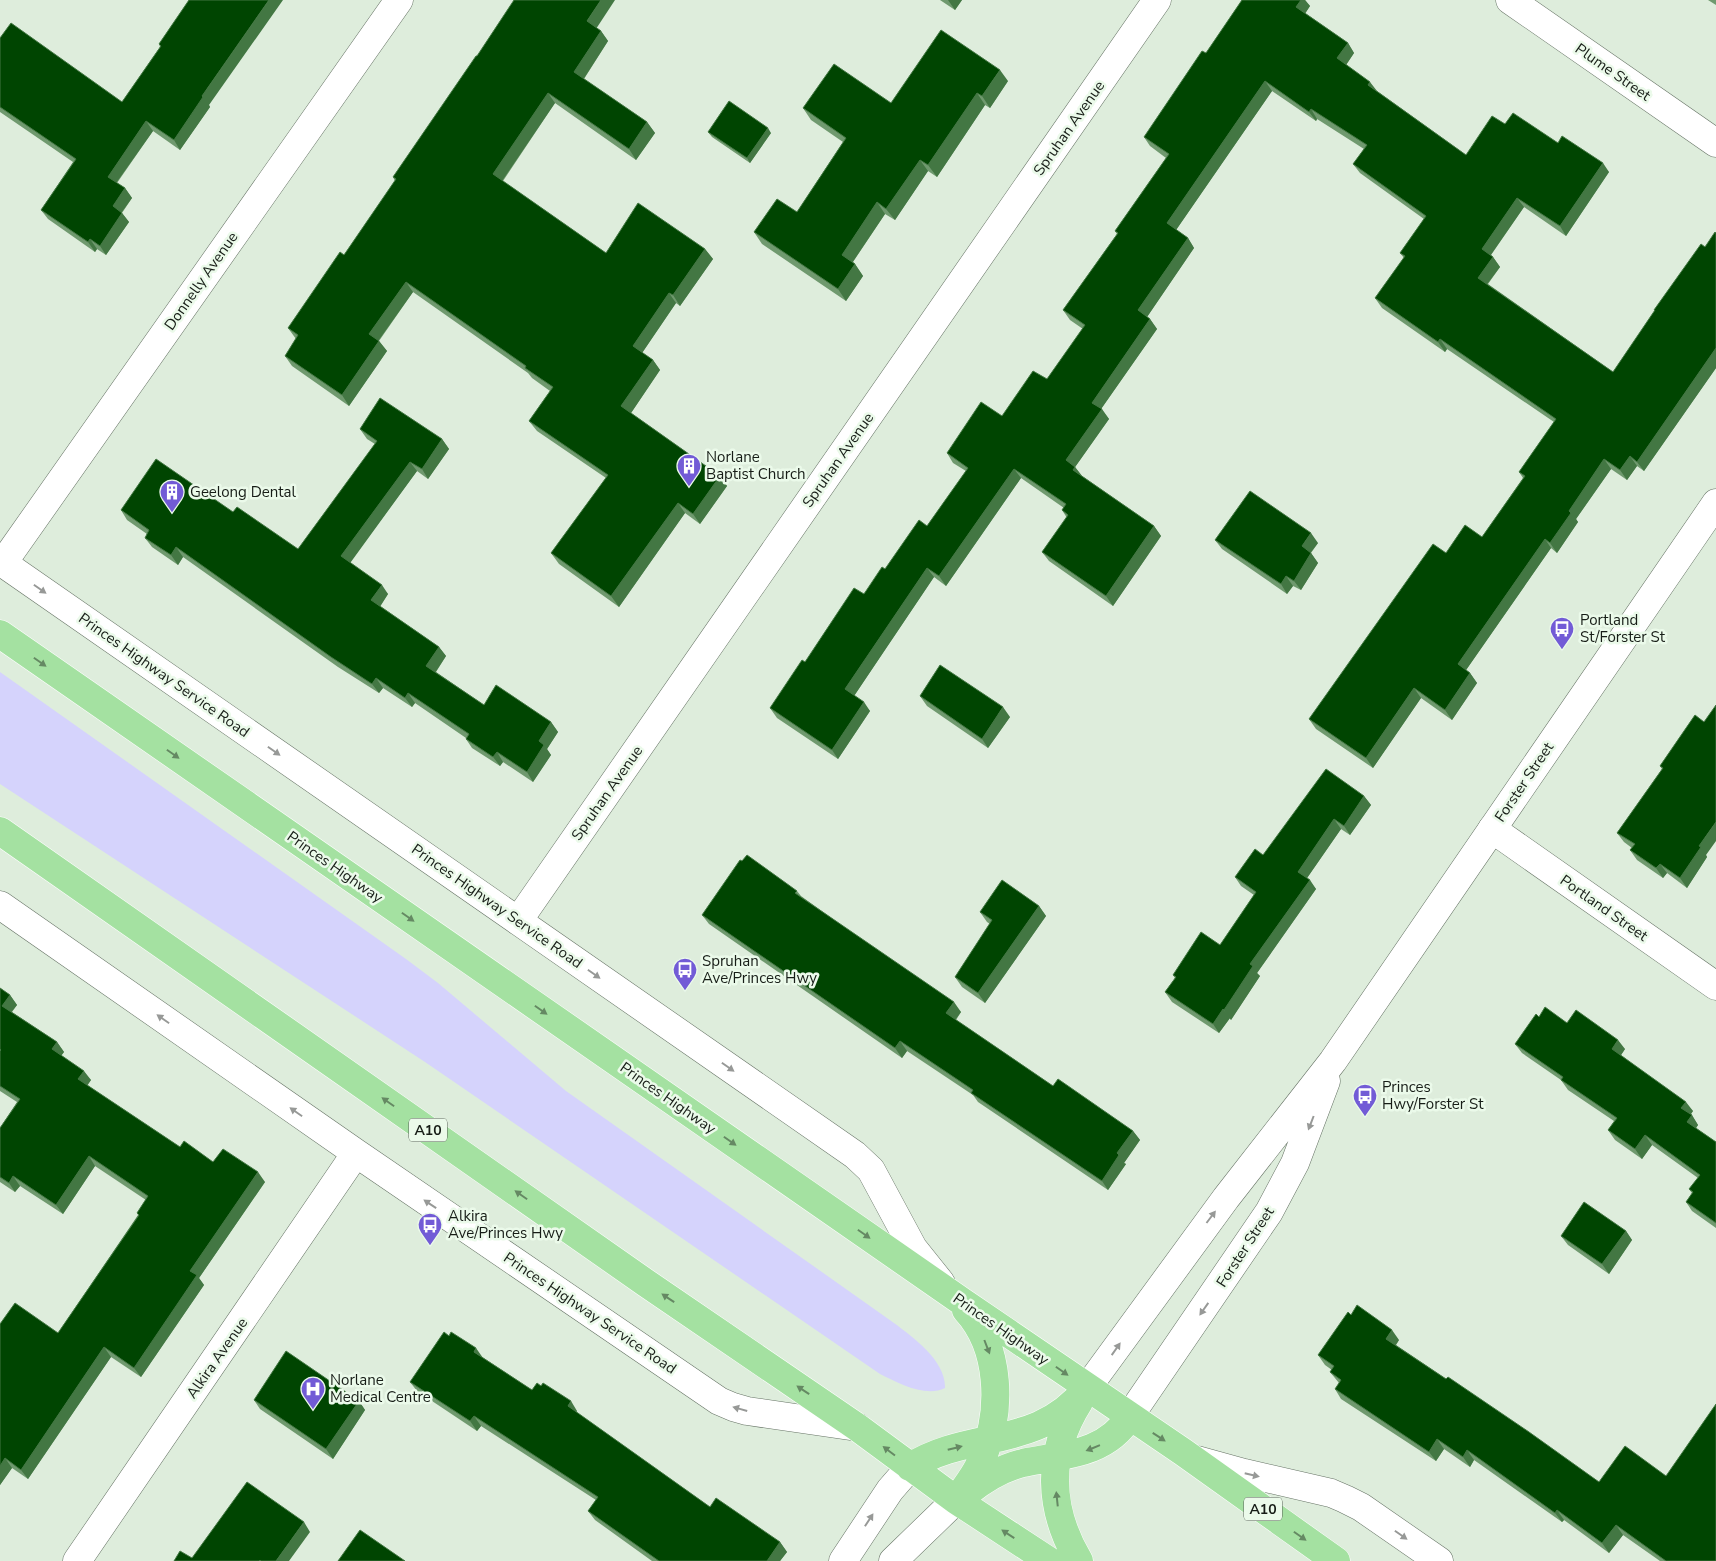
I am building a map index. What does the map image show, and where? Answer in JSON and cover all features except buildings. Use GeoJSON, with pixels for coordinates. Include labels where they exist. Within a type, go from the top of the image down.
{"type":"FeatureCollection","features":[{"type":"Feature","properties":{"kind":"highway","name":"Princes Highway"},"geometry":{"type":"LineString","coordinates":[[0,634],[949,1293],[1189,1457],[1336,1561]]}},
{"type":"Feature","properties":{"kind":"highway","name":"A10"},"geometry":{"type":"LineString","coordinates":[[0,831],[857,1428],[956,1500],[1049,1561]]}},
{"type":"Feature","properties":{"kind":"highway"},"geometry":{"type":"LineString","coordinates":[[949,1293],[975,1321],[985,1341],[992,1360],[995,1401],[988,1441],[979,1466],[956,1500]]}},
{"type":"Feature","properties":{"kind":"highway"},"geometry":{"type":"LineString","coordinates":[[910,1467],[940,1452],[1006,1437],[1041,1425],[1068,1410],[1088,1388]]}},
{"type":"Feature","properties":{"kind":"highway"},"geometry":{"type":"LineString","coordinates":[[1079,1561],[1063,1529],[1059,1515],[1055,1477],[1061,1436],[1088,1388]]}},
{"type":"Feature","properties":{"kind":"highway"},"geometry":{"type":"LineString","coordinates":[[956,1500],[997,1472],[1022,1464],[1057,1458],[1086,1450],[1107,1441],[1120,1431],[1129,1417]]}},
{"type":"Feature","properties":{"kind":"street","name":"Donnelly Avenue"},"geometry":{"type":"LineString","coordinates":[[2,562],[398,0]]}},
{"type":"Feature","properties":{"kind":"street","name":"Spruhan Avenue"},"geometry":{"type":"LineString","coordinates":[[518,921],[1157,0]]}},
{"type":"Feature","properties":{"kind":"street","name":"Plume Street"},"geometry":{"type":"LineString","coordinates":[[1510,0],[1716,143]]}},
{"type":"Feature","properties":{"kind":"street","name":"Forster Street"},"geometry":{"type":"LineString","coordinates":[[1088,1388],[1226,1198],[1333,1061],[1716,503]]}},
{"type":"Feature","properties":{"kind":"street","name":"Princes Highway Service Road"},"geometry":{"type":"LineString","coordinates":[[2,562],[863,1162],[875,1177],[913,1248],[949,1293]]}},
{"type":"Feature","properties":{"kind":"street","name":"Portland Street"},"geometry":{"type":"LineString","coordinates":[[1492,829],[1716,986]]}},
{"type":"Feature","properties":{"kind":"street","name":"Princes Highway Service Road"},"geometry":{"type":"LineString","coordinates":[[0,905],[356,1153],[656,1359],[725,1404],[753,1412],[857,1428]]}},
{"type":"Feature","properties":{"kind":"street","name":"Forster Street"},"geometry":{"type":"LineString","coordinates":[[1129,1417],[1252,1238],[1283,1187],[1306,1138],[1333,1061]]}},
{"type":"Feature","properties":{"kind":"street","name":"Alkira Avenue"},"geometry":{"type":"LineString","coordinates":[[77,1561],[356,1153]]}},
{"type":"Feature","properties":{"kind":"street"},"geometry":{"type":"LineString","coordinates":[[1189,1457],[1244,1474],[1330,1493],[1346,1499],[1361,1507],[1439,1561]]}},
{"type":"Feature","properties":{"kind":"street"},"geometry":{"type":"LineString","coordinates":[[843,1561],[890,1490],[910,1467]]}},
{"type":"Feature","properties":{"kind":"street"},"geometry":{"type":"LineString","coordinates":[[893,1561],[956,1500]]}},
{"type":"Feature","properties":{"kind":"shaded area"},"geometry":{"type":"Polygon","coordinates":[[[0,672],[406,959],[438,983],[566,1091],[902,1329],[935,1360],[944,1378],[945,1388],[937,1391],[921,1390],[903,1385],[880,1374],[425,1062],[0,784],[0,672]]]}},
{"type":"Feature","properties":{"kind":"place","name":"Norlane Baptist Church"},"geometry":{"type":"Point","coordinates":[689,487]}},
{"type":"Feature","properties":{"kind":"place","name":"Geelong Dental"},"geometry":{"type":"Point","coordinates":[172,513]}},
{"type":"Feature","properties":{"kind":"place","name":"Portland St/Forster St"},"geometry":{"type":"Point","coordinates":[1562,650]}},
{"type":"Feature","properties":{"kind":"place","name":"Spruhan Ave/Princes Hwy"},"geometry":{"type":"Point","coordinates":[685,991]}},
{"type":"Feature","properties":{"kind":"place","name":"Princes Hwy/Forster St"},"geometry":{"type":"Point","coordinates":[1365,1117]}},
{"type":"Feature","properties":{"kind":"place","name":"Alkira Ave/Princes Hwy"},"geometry":{"type":"Point","coordinates":[430,1246]}},
{"type":"Feature","properties":{"kind":"place","name":"Norlane Medical Centre"},"geometry":{"type":"Point","coordinates":[313,1410]}}]}
